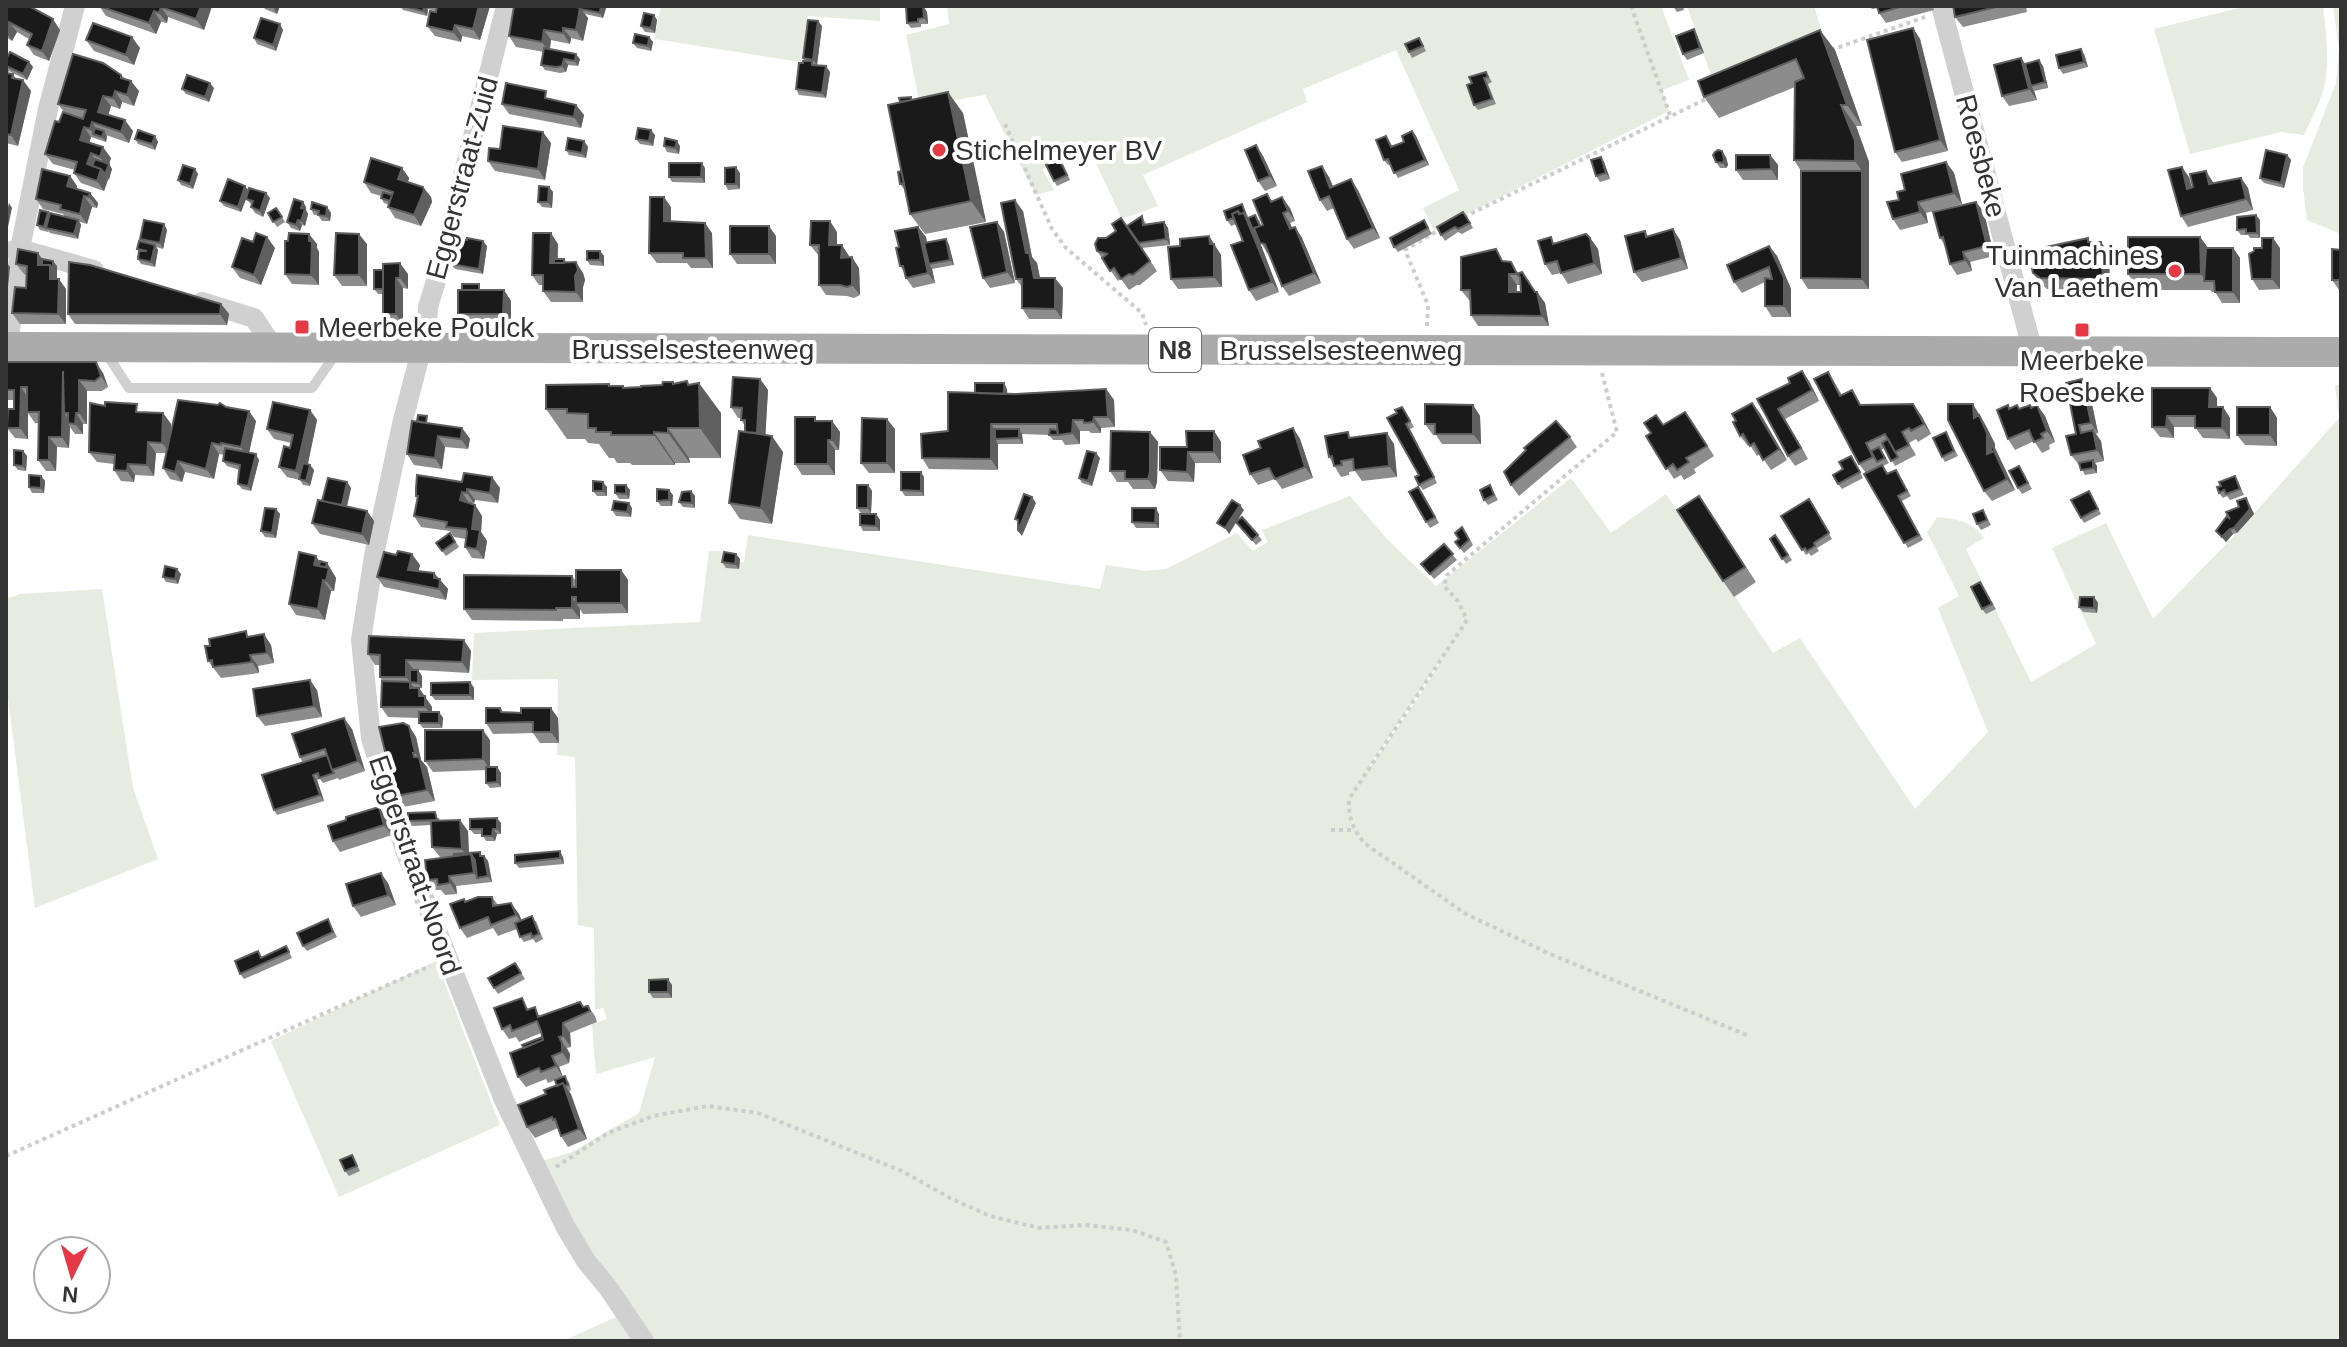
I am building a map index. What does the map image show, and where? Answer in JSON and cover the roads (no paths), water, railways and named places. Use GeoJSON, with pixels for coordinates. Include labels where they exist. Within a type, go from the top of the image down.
{"type":"FeatureCollection","features":[{"type":"Feature","properties":{"kind":"main road","name":"Brusselsesteenweg"},"geometry":{"type":"LineString","coordinates":[[7,347],[2341,352]]}},
{"type":"Feature","properties":{"kind":"street"},"geometry":{"type":"LineString","coordinates":[[7,347],[13,251],[75,6]]}},
{"type":"Feature","properties":{"kind":"street","name":"Eggerstraat-Zuid"},"geometry":{"type":"LineString","coordinates":[[420,349],[427,328],[428,307],[506,6]]}},
{"type":"Feature","properties":{"kind":"street","name":"Roesbeke"},"geometry":{"type":"LineString","coordinates":[[1942,9],[2033,352]]}},
{"type":"Feature","properties":{"kind":"street"},"geometry":{"type":"LineString","coordinates":[[13,251],[108,275]]}},
{"type":"Feature","properties":{"kind":"street"},"geometry":{"type":"LineString","coordinates":[[181,296],[254,318],[274,348]]}},
{"type":"Feature","properties":{"kind":"street","name":"Eggerstraat-Noord"},"geometry":{"type":"LineString","coordinates":[[420,349],[375,550],[361,640],[371,738],[405,850],[504,1100],[565,1226],[586,1261],[644,1341]]}},
{"type":"Feature","properties":{"kind":"lane"},"geometry":{"type":"LineString","coordinates":[[103,348],[129,388],[312,388],[339,349]]}},
{"type":"Feature","properties":{"kind":"place","name":"Stichelmeyer BV"},"geometry":{"type":"Point","coordinates":[939,150]}},
{"type":"Feature","properties":{"kind":"place","name":"Tuinmachines Van Laethem"},"geometry":{"type":"Point","coordinates":[2175,271]}},
{"type":"Feature","properties":{"kind":"place","name":"Meerbeke Poulck"},"geometry":{"type":"Point","coordinates":[302,327]}},
{"type":"Feature","properties":{"kind":"place","name":"Meerbeke Roesbeke"},"geometry":{"type":"Point","coordinates":[2082,330]}}]}
